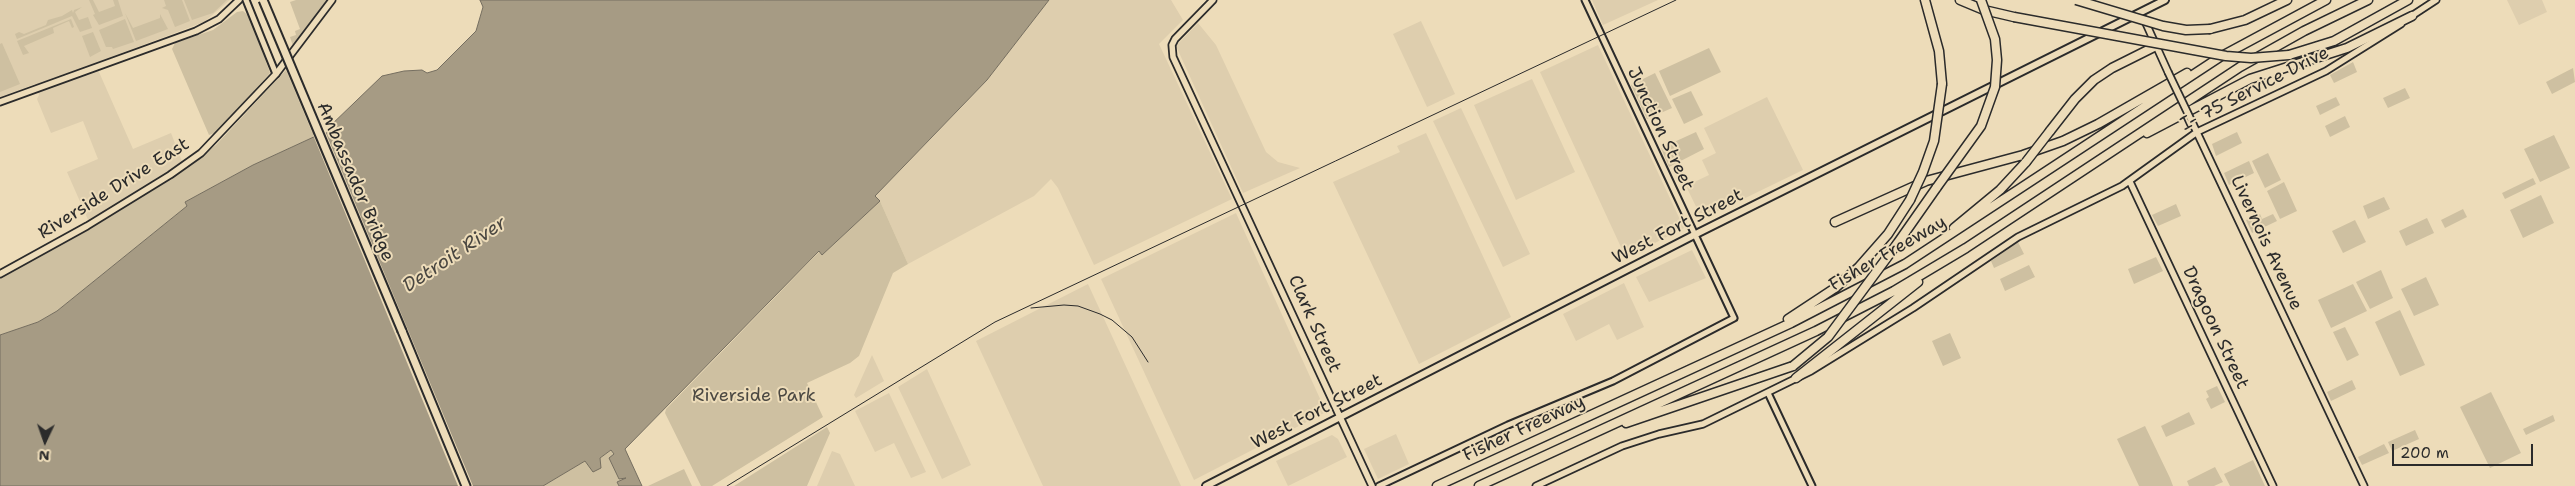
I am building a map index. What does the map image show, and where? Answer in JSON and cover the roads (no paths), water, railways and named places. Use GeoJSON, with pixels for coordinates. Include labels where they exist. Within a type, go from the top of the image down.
{"type":"FeatureCollection","features":[{"type":"Feature","properties":{"kind":"highway","name":"Ambassador Bridge"},"geometry":{"type":"LineString","coordinates":[[263,0],[466,486]]}},
{"type":"Feature","properties":{"kind":"highway"},"geometry":{"type":"LineString","coordinates":[[1756,339],[1815,302],[1841,283],[1883,241],[1910,200],[1920,180],[1934,141],[1942,84],[1939,51],[1932,20],[1924,0]]}},
{"type":"Feature","properties":{"kind":"highway"},"geometry":{"type":"LineString","coordinates":[[1960,0],[1984,10],[2014,17],[2234,58],[2289,55],[2334,41],[2408,0]]}},
{"type":"Feature","properties":{"kind":"highway"},"geometry":{"type":"LineString","coordinates":[[1596,433],[1698,400],[1793,366],[1812,353],[1834,331],[1981,126],[1995,87],[1997,60],[1995,39],[1981,0]]}},
{"type":"Feature","properties":{"kind":"highway"},"geometry":{"type":"LineString","coordinates":[[2076,0],[2172,28],[2210,29],[2245,20],[2287,0]]}},
{"type":"Feature","properties":{"kind":"highway","name":"Fisher Freeway"},"geometry":{"type":"LineString","coordinates":[[1437,486],[1850,294],[1922,254],[2220,57],[2257,35],[2326,0]]}},
{"type":"Feature","properties":{"kind":"highway","name":"Fisher Freeway"},"geometry":{"type":"LineString","coordinates":[[1479,486],[1838,320],[1944,261],[2240,67],[2296,35],[2368,0]]}},
{"type":"Feature","properties":{"kind":"highway"},"geometry":{"type":"LineString","coordinates":[[2112,151],[2250,79],[2355,45],[2412,16]]}},
{"type":"Feature","properties":{"kind":"highway"},"geometry":{"type":"LineString","coordinates":[[1922,254],[1994,196],[2026,162],[2075,98],[2094,80],[2112,68],[2156,46]]}},
{"type":"Feature","properties":{"kind":"highway"},"geometry":{"type":"LineString","coordinates":[[1835,222],[1926,181],[2023,155],[2063,141],[2098,124],[2220,57]]}},
{"type":"Feature","properties":{"kind":"highway"},"geometry":{"type":"LineString","coordinates":[[1796,378],[1944,261]]}},
{"type":"Feature","properties":{"kind":"main road"},"geometry":{"type":"LineString","coordinates":[[0,102],[196,30],[219,19],[240,0]]}},
{"type":"Feature","properties":{"kind":"main road","name":"Riverside Drive East"},"geometry":{"type":"LineString","coordinates":[[0,274],[87,226],[188,163],[219,136],[276,74],[332,0]]}},
{"type":"Feature","properties":{"kind":"main road","name":"Clark Street"},"geometry":{"type":"LineString","coordinates":[[1213,0],[1180,33],[1172,45],[1173,57],[1242,201],[1339,418],[1372,486]]}},
{"type":"Feature","properties":{"kind":"main road","name":"West Fort Street"},"geometry":{"type":"LineString","coordinates":[[1206,486],[1694,235],[2165,0]]}},
{"type":"Feature","properties":{"kind":"main road","name":"I- 75 Service Drive"},"geometry":{"type":"LineString","coordinates":[[1796,378],[1913,308],[2008,244],[2130,182],[2198,132],[2326,71],[2384,36],[2436,0]]}},
{"type":"Feature","properties":{"kind":"main road","name":"Livernois Avenue"},"geometry":{"type":"LineString","coordinates":[[2141,12],[2364,486]]}},
{"type":"Feature","properties":{"kind":"main road","name":"Dragoon Street"},"geometry":{"type":"LineString","coordinates":[[2130,182],[2273,486]]}},
{"type":"Feature","properties":{"kind":"main road"},"geometry":{"type":"LineString","coordinates":[[1536,486],[1622,446],[1659,434],[1703,424],[1796,378]]}},
{"type":"Feature","properties":{"kind":"street"},"geometry":{"type":"LineString","coordinates":[[246,0],[276,74]]}},
{"type":"Feature","properties":{"kind":"street","name":"Junction Street"},"geometry":{"type":"LineString","coordinates":[[1379,486],[1508,425],[1596,389],[1648,364],[1734,318],[1584,0]]}},
{"type":"Feature","properties":{"kind":"street"},"geometry":{"type":"LineString","coordinates":[[1768,393],[1812,486]]}},
{"type":"Feature","properties":{"kind":"water","name":"Detroit River"},"geometry":{"type":"Polygon","coordinates":[[[480,0],[1049,0],[987,80],[875,196],[880,201],[822,255],[819,251],[625,449],[642,486],[619,486],[617,482],[626,478],[619,479],[609,458],[614,454],[611,450],[600,458],[601,468],[593,472],[585,461],[543,486],[0,486],[0,335],[38,322],[57,311],[187,206],[185,202],[253,165],[318,135],[327,133],[328,128],[382,76],[404,71],[422,70],[427,73],[437,70],[476,31],[483,7],[480,0]]]}},
{"type":"Feature","properties":{"kind":"railway"},"geometry":{"type":"LineString","coordinates":[[727,486],[995,322],[1676,0]]}},
{"type":"Feature","properties":{"kind":"railway"},"geometry":{"type":"LineString","coordinates":[[1031,308],[1064,305],[1078,306],[1100,314],[1112,320],[1132,337],[1148,362]]}},
{"type":"Feature","properties":{"kind":"park label","name":"Riverside Park"},"geometry":{"type":"Point","coordinates":[754,396]}}]}
